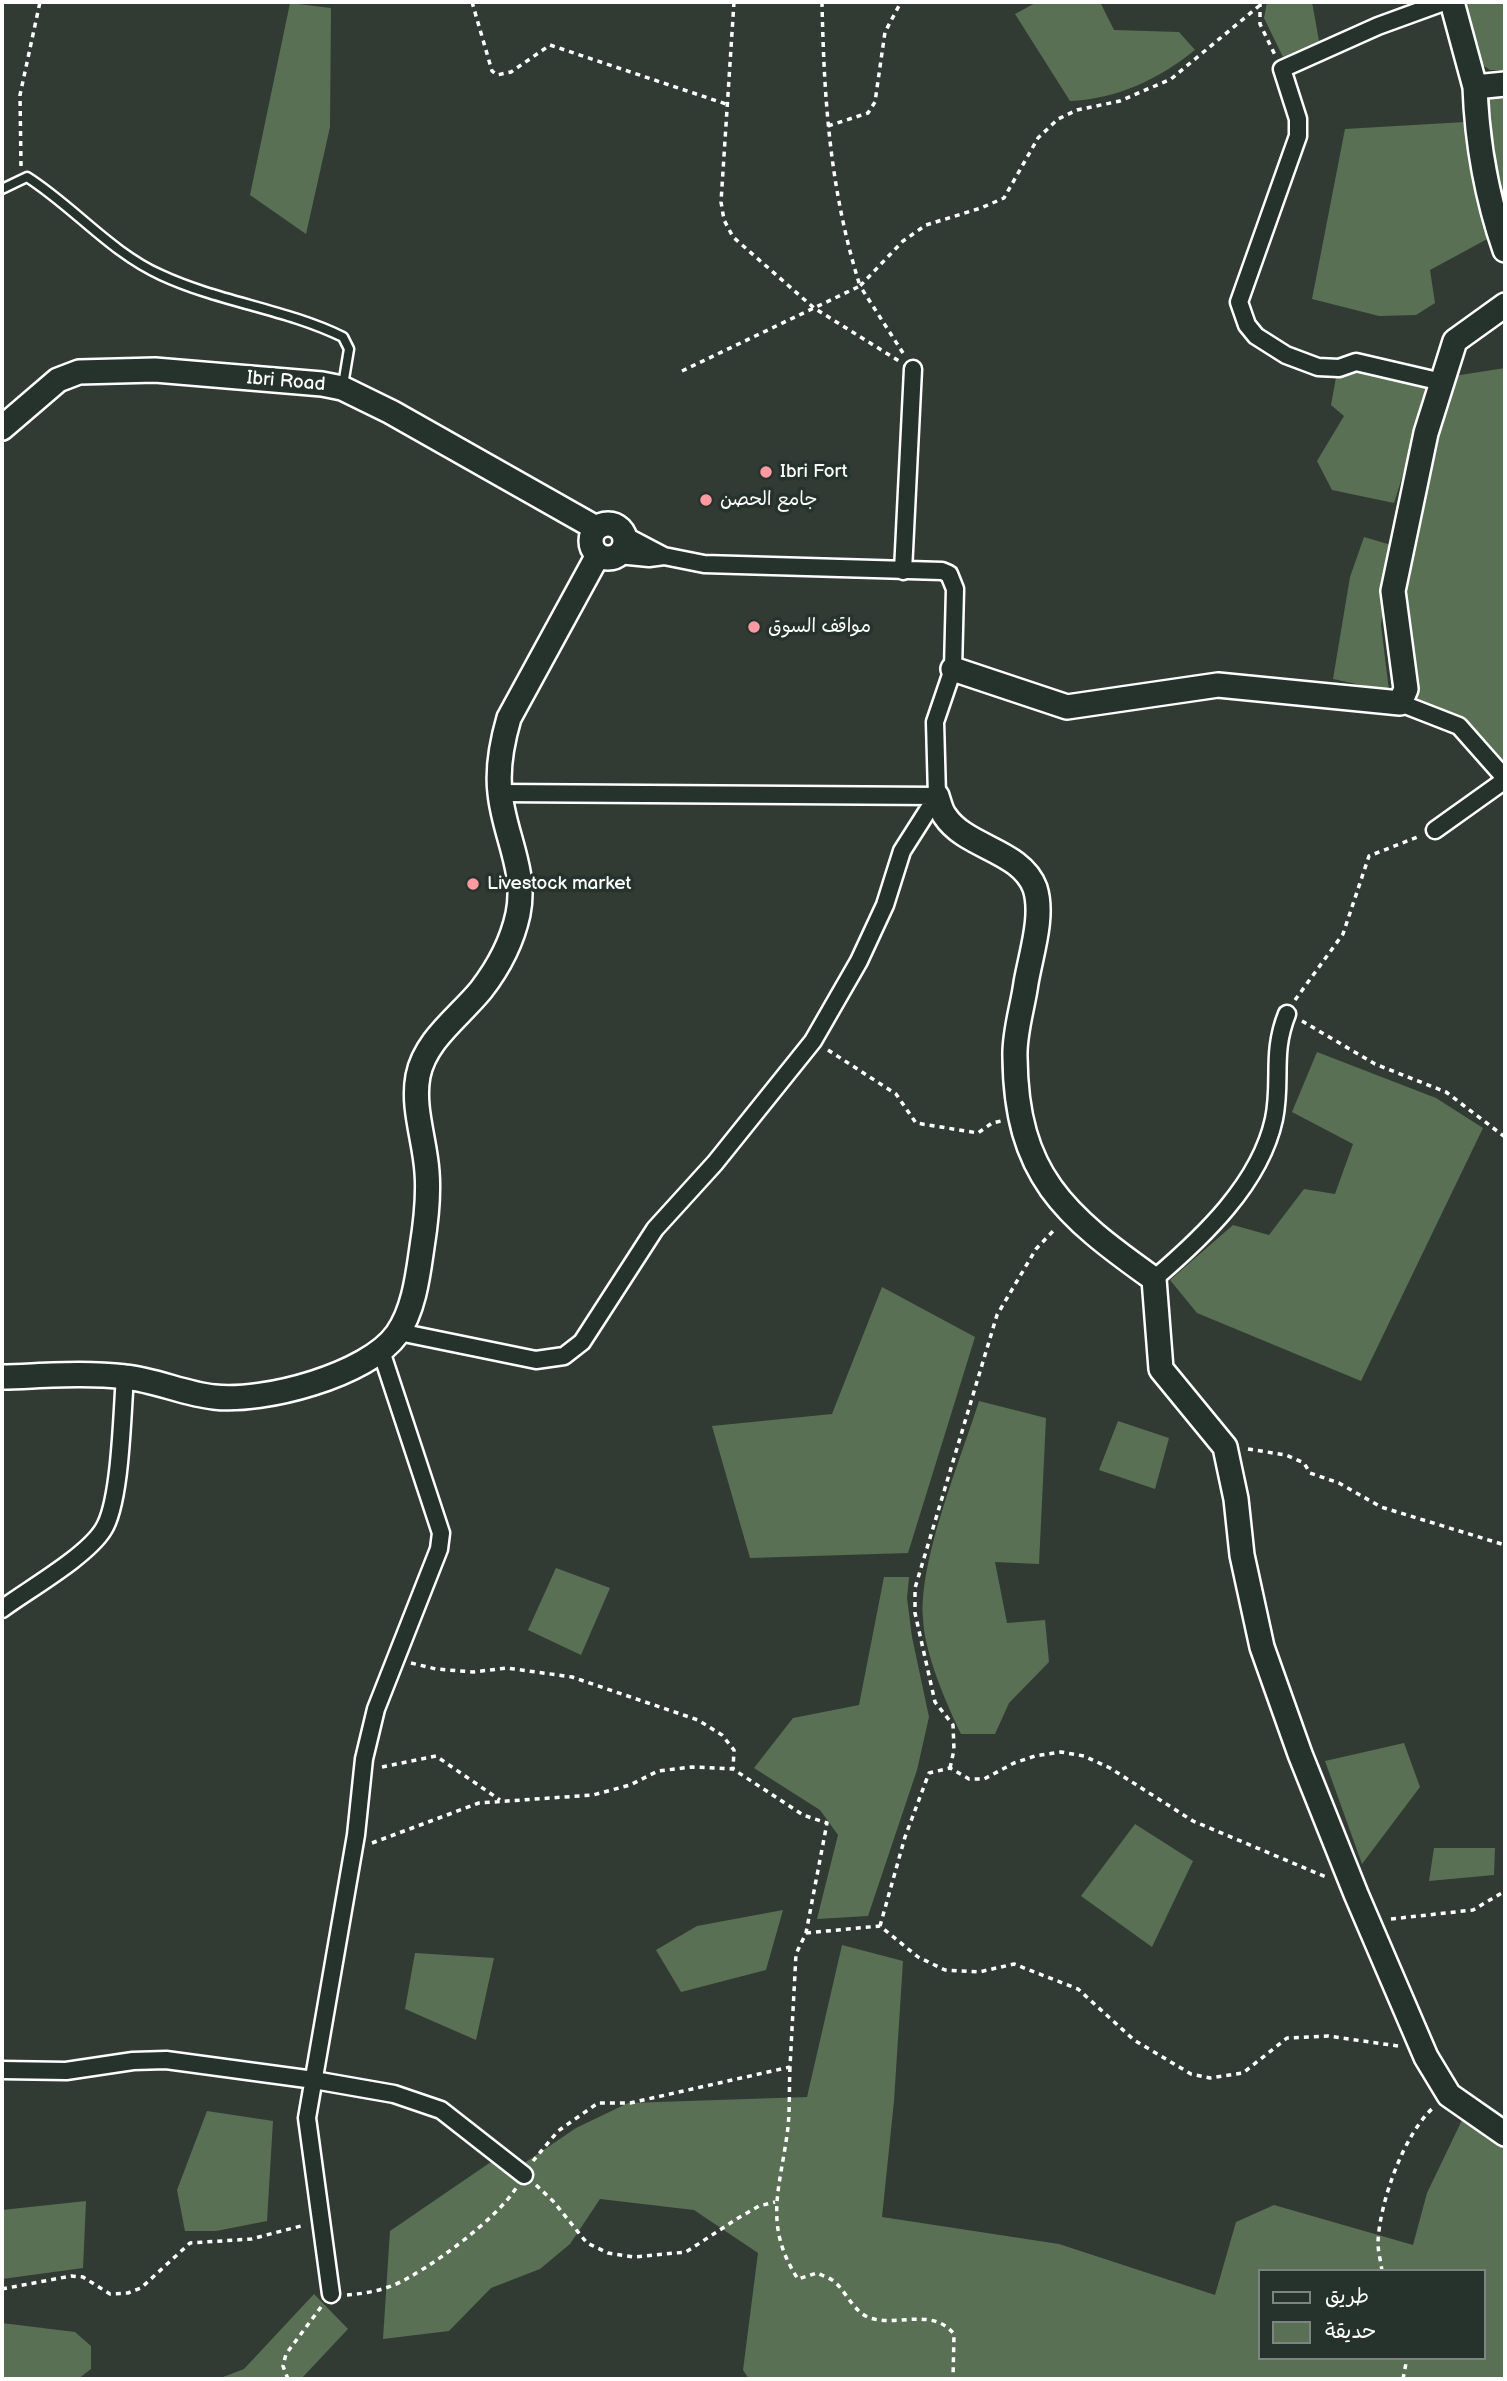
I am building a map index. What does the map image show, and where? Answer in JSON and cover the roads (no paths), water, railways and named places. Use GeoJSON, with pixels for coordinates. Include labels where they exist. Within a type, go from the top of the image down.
{"type":"FeatureCollection","features":[{"type":"Feature","properties":{"kind":"street"},"geometry":{"type":"LineString","coordinates":[[1442,382],[1356,362],[1339,368],[1318,368],[1286,355],[1256,336],[1247,326],[1239,302],[1298,135],[1298,119],[1282,69],[1378,26],[1444,2]]}},
{"type":"Feature","properties":{"kind":"street"},"geometry":{"type":"LineString","coordinates":[[1452,2],[1475,87],[1476,127],[1505,250]]}},
{"type":"Feature","properties":{"kind":"street"},"geometry":{"type":"LineString","coordinates":[[1475,87],[1505,84]]}},
{"type":"Feature","properties":{"kind":"street"},"geometry":{"type":"LineString","coordinates":[[1400,703],[1406,689],[1393,591],[1412,489],[1455,341],[1505,305]]}},
{"type":"Feature","properties":{"kind":"street"},"geometry":{"type":"LineString","coordinates":[[903,571],[913,369]]}},
{"type":"Feature","properties":{"kind":"street","name":"Ibri Road"},"geometry":{"type":"LineString","coordinates":[[2,428],[58,380],[79,372],[155,370],[342,388],[391,412],[596,528],[610,523],[617,525],[614,549]]}},
{"type":"Feature","properties":{"kind":"street"},"geometry":{"type":"LineString","coordinates":[[2,1377],[125,1377],[216,1398],[247,1397],[316,1381],[381,1351],[399,1332],[413,1296],[427,1210],[427,1171],[416,1091],[419,1073],[434,1042],[480,991],[500,964],[518,913],[519,866],[500,793],[501,757],[509,718],[614,549],[727,567],[942,571],[953,580],[953,669],[935,722],[937,796],[945,816],[962,832],[1027,874],[1038,900],[1014,1055],[1021,1119],[1044,1183],[1070,1214],[1154,1279],[1161,1369],[1225,1447],[1252,1605],[1269,1670],[1356,1894],[1424,2049],[1449,2095],[1505,2134]]}},
{"type":"Feature","properties":{"kind":"street"},"geometry":{"type":"LineString","coordinates":[[953,669],[1066,707],[1218,685],[1400,703],[1459,726],[1505,779],[1435,830]]}},
{"type":"Feature","properties":{"kind":"street"},"geometry":{"type":"LineString","coordinates":[[500,793],[937,796]]}},
{"type":"Feature","properties":{"kind":"street"},"geometry":{"type":"LineString","coordinates":[[399,1332],[536,1360],[564,1356],[574,1350],[590,1334],[655,1229],[715,1163],[813,1041],[859,961],[885,905],[902,851],[937,796]]}},
{"type":"Feature","properties":{"kind":"street"},"geometry":{"type":"LineString","coordinates":[[1154,1279],[1183,1254],[1224,1209],[1259,1158],[1274,1120],[1277,1046],[1287,1014]]}},
{"type":"Feature","properties":{"kind":"street"},"geometry":{"type":"LineString","coordinates":[[331,2294],[307,2118],[353,1849],[363,1771],[376,1709],[439,1549],[441,1533],[381,1351]]}},
{"type":"Feature","properties":{"kind":"street"},"geometry":{"type":"LineString","coordinates":[[2,1609],[89,1546],[104,1529],[112,1505],[125,1377]]}},
{"type":"Feature","properties":{"kind":"street"},"geometry":{"type":"LineString","coordinates":[[2,2070],[66,2071],[133,2061],[166,2060],[314,2080],[427,2104],[441,2110],[524,2175]]}},
{"type":"Feature","properties":{"kind":"lane"},"geometry":{"type":"LineString","coordinates":[[2,189],[22,177],[27,177],[124,252],[159,274],[343,337],[349,349],[342,388]]}},
{"type":"Feature","properties":{"kind":"place","name":"Ibri Fort"},"geometry":{"type":"Point","coordinates":[766,472]}},
{"type":"Feature","properties":{"kind":"place","name":"جامع الحصن"},"geometry":{"type":"Point","coordinates":[706,500]}},
{"type":"Feature","properties":{"kind":"place","name":"مواقف السوق"},"geometry":{"type":"Point","coordinates":[754,627]}},
{"type":"Feature","properties":{"kind":"place","name":"Livestock market"},"geometry":{"type":"Point","coordinates":[473,884]}}]}
